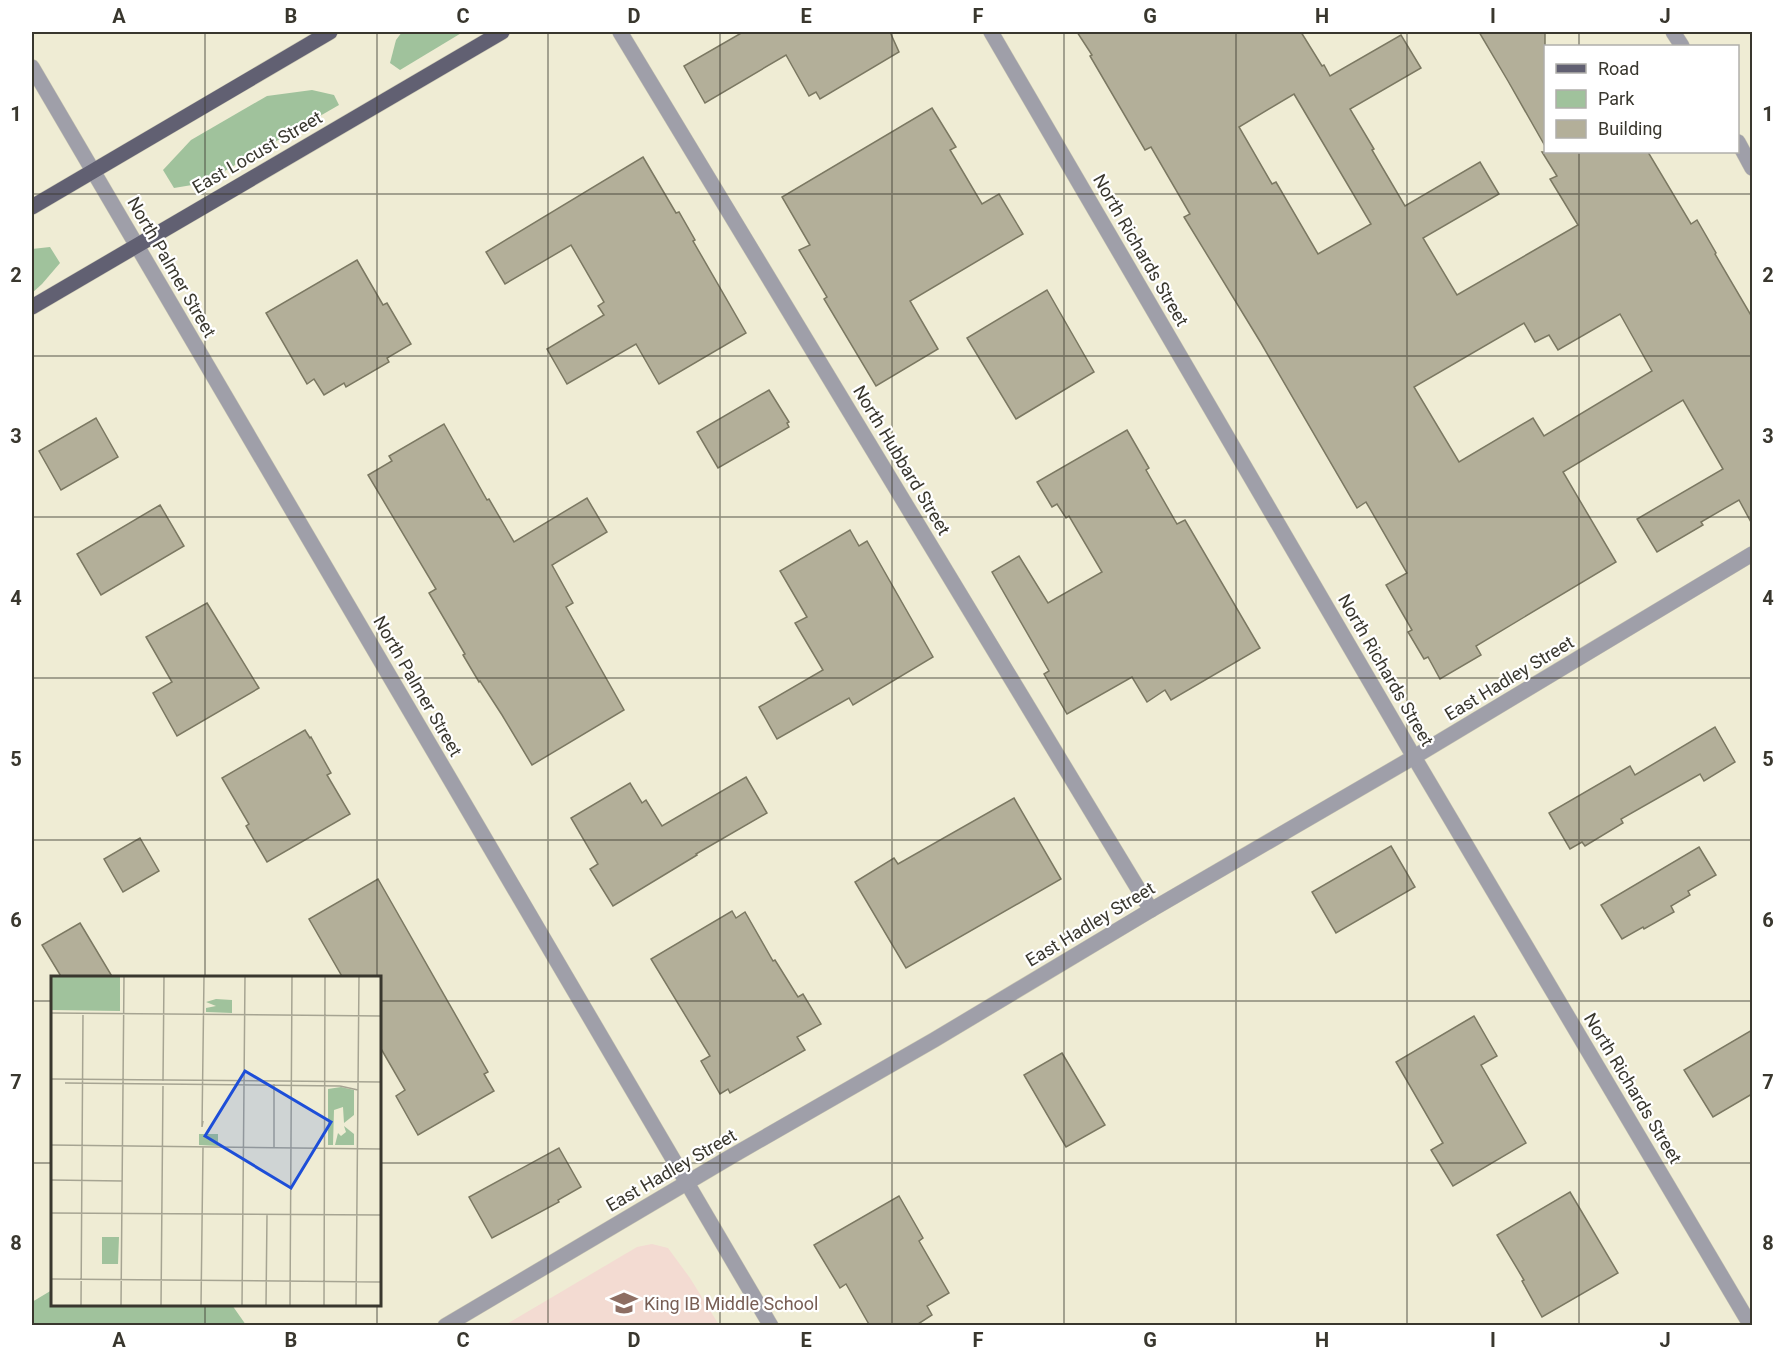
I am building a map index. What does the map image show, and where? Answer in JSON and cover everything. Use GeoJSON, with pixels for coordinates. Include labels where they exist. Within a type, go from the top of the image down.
{"type":"FeatureCollection","features":[{"type":"Feature","properties":{"kind":"main road"},"geometry":{"type":"LineString","coordinates":[[32,207],[330,32]]}},
{"type":"Feature","properties":{"kind":"main road","name":"East Locust Street"},"geometry":{"type":"LineString","coordinates":[[32,307],[502,32]]}},
{"type":"Feature","properties":{"kind":"street","name":"North Hubbard Street"},"geometry":{"type":"LineString","coordinates":[[620,32],[1151,910]]}},
{"type":"Feature","properties":{"kind":"street","name":"North Richards Street"},"geometry":{"type":"LineString","coordinates":[[991,32],[1414,757],[1751,1326]]}},
{"type":"Feature","properties":{"kind":"street"},"geometry":{"type":"LineString","coordinates":[[1673,32],[1681,45]]}},
{"type":"Feature","properties":{"kind":"street","name":"North Palmer Street"},"geometry":{"type":"LineString","coordinates":[[32,67],[771,1326]]}},
{"type":"Feature","properties":{"kind":"street"},"geometry":{"type":"LineString","coordinates":[[1739,145],[1752,168]]}},
{"type":"Feature","properties":{"kind":"street","name":"East Hadley Street"},"geometry":{"type":"LineString","coordinates":[[445,1326],[1414,757],[1752,554]]}},
{"type":"Feature","properties":{"kind":"shaded area","name":"King IB Middle School"},"geometry":{"type":"Polygon","coordinates":[[[652,1244],[668,1248],[719,1325],[505,1325],[637,1247],[652,1244]]]}},
{"type":"Feature","properties":{"kind":"green space"},"geometry":{"type":"Polygon","coordinates":[[[402,32],[463,32],[400,70],[390,63],[396,40],[402,32]]]}},
{"type":"Feature","properties":{"kind":"green space"},"geometry":{"type":"Polygon","coordinates":[[[312,90],[334,95],[339,105],[204,183],[174,188],[163,170],[191,140],[267,96],[312,90]]]}},
{"type":"Feature","properties":{"kind":"green space"},"geometry":{"type":"Polygon","coordinates":[[[50,247],[60,263],[32,293],[32,249],[50,247]]]}},
{"type":"Feature","properties":{"kind":"green space"},"geometry":{"type":"Polygon","coordinates":[[[51,1291],[51,1306],[233,1306],[246,1325],[32,1325],[32,1302],[51,1291]]]}},
{"type":"Feature","properties":{"kind":"building"},"geometry":{"type":"Polygon","coordinates":[[[743,32],[890,32],[899,52],[820,99],[816,92],[809,96],[786,55],[705,103],[684,66],[743,32]]]}},
{"type":"Feature","properties":{"kind":"building"},"geometry":{"type":"Polygon","coordinates":[[[1077,32],[1301,32],[1330,76],[1401,35],[1421,68],[1350,109],[1405,206],[1480,162],[1499,194],[1423,238],[1457,295],[1578,225],[1550,179],[1557,176],[1542,152],[1649,153],[1691,224],[1697,220],[1752,317],[1752,524],[1739,500],[1701,522],[1703,525],[1657,552],[1637,519],[1723,469],[1683,400],[1563,472],[1616,562],[1476,646],[1481,655],[1440,679],[1428,657],[1424,659],[1408,632],[1412,630],[1386,585],[1407,573],[1366,502],[1357,508],[1184,217],[1190,214],[1151,147],[1145,150],[1090,56],[1092,55],[1077,32]],[[1294,94],[1239,127],[1272,184],[1276,182],[1318,254],[1371,224],[1294,94]],[[1620,314],[1558,350],[1549,335],[1535,342],[1524,323],[1414,387],[1459,462],[1533,418],[1544,436],[1652,371],[1620,314]]]}},
{"type":"Feature","properties":{"kind":"building"},"geometry":{"type":"Polygon","coordinates":[[[1479,32],[1545,32],[1544,144],[1479,32]]]}},
{"type":"Feature","properties":{"kind":"building"},"geometry":{"type":"Polygon","coordinates":[[[932,108],[956,147],[950,150],[982,204],[999,194],[1023,234],[910,301],[938,349],[876,386],[824,299],[827,297],[799,250],[810,245],[782,197],[932,108]]]}},
{"type":"Feature","properties":{"kind":"building"},"geometry":{"type":"Polygon","coordinates":[[[643,157],[676,213],[679,212],[695,240],[693,241],[746,333],[659,384],[636,344],[567,384],[547,349],[604,315],[598,306],[604,302],[571,245],[505,284],[486,252],[643,157]]]}},
{"type":"Feature","properties":{"kind":"building"},"geometry":{"type":"Polygon","coordinates":[[[357,260],[383,305],[387,303],[411,344],[387,358],[389,362],[346,387],[344,383],[324,395],[314,379],[307,384],[266,313],[357,260]]]}},
{"type":"Feature","properties":{"kind":"building"},"geometry":{"type":"Polygon","coordinates":[[[1047,290],[1094,372],[1016,419],[967,338],[1047,290]]]}},
{"type":"Feature","properties":{"kind":"building"},"geometry":{"type":"Polygon","coordinates":[[[769,390],[789,422],[787,423],[789,427],[718,468],[697,432],[769,390]]]}},
{"type":"Feature","properties":{"kind":"building"},"geometry":{"type":"Polygon","coordinates":[[[96,418],[118,457],[61,490],[39,451],[96,418]]]}},
{"type":"Feature","properties":{"kind":"building"},"geometry":{"type":"Polygon","coordinates":[[[444,424],[514,542],[587,498],[607,532],[552,565],[573,603],[566,607],[624,710],[532,765],[463,655],[465,654],[429,593],[436,589],[368,475],[392,461],[389,456],[444,424]]]}},
{"type":"Feature","properties":{"kind":"building"},"geometry":{"type":"Polygon","coordinates":[[[1127,430],[1149,468],[1146,470],[1177,524],[1185,520],[1260,648],[1171,700],[1165,690],[1147,702],[1132,677],[1067,714],[1044,674],[1049,671],[992,572],[1019,556],[1048,603],[1102,572],[1069,516],[1066,518],[1057,504],[1052,507],[1037,482],[1127,430]]]}},
{"type":"Feature","properties":{"kind":"building"},"geometry":{"type":"Polygon","coordinates":[[[160,505],[184,546],[101,595],[77,554],[160,505]]]}},
{"type":"Feature","properties":{"kind":"building"},"geometry":{"type":"Polygon","coordinates":[[[850,530],[859,546],[867,541],[933,657],[853,705],[849,698],[777,739],[759,707],[823,670],[795,623],[807,617],[780,571],[850,530]]]}},
{"type":"Feature","properties":{"kind":"building"},"geometry":{"type":"Polygon","coordinates":[[[207,603],[259,688],[177,736],[153,693],[172,682],[146,637],[207,603]]]}},
{"type":"Feature","properties":{"kind":"building"},"geometry":{"type":"Polygon","coordinates":[[[1715,727],[1735,762],[1704,781],[1700,774],[1621,819],[1623,823],[1585,846],[1582,842],[1570,849],[1549,813],[1630,766],[1635,775],[1715,727]]]}},
{"type":"Feature","properties":{"kind":"building"},"geometry":{"type":"Polygon","coordinates":[[[305,730],[331,773],[327,775],[350,814],[267,862],[246,826],[249,824],[222,778],[305,730]]]}},
{"type":"Feature","properties":{"kind":"building"},"geometry":{"type":"Polygon","coordinates":[[[746,777],[767,813],[613,906],[590,869],[598,864],[571,818],[630,783],[642,803],[646,800],[662,826],[746,777]]]}},
{"type":"Feature","properties":{"kind":"building"},"geometry":{"type":"Polygon","coordinates":[[[1014,798],[1061,879],[906,968],[855,882],[894,858],[898,864],[1014,798]]]}},
{"type":"Feature","properties":{"kind":"building"},"geometry":{"type":"Polygon","coordinates":[[[140,838],[159,871],[123,892],[104,859],[140,838]]]}},
{"type":"Feature","properties":{"kind":"building"},"geometry":{"type":"Polygon","coordinates":[[[1391,846],[1415,887],[1336,933],[1312,892],[1391,846]]]}},
{"type":"Feature","properties":{"kind":"building"},"geometry":{"type":"Polygon","coordinates":[[[1699,847],[1716,875],[1688,891],[1690,895],[1671,906],[1674,912],[1622,939],[1601,905],[1699,847]]]}},
{"type":"Feature","properties":{"kind":"building"},"geometry":{"type":"Polygon","coordinates":[[[378,879],[488,1072],[484,1074],[494,1091],[418,1135],[396,1096],[405,1090],[381,1049],[381,976],[342,976],[309,919],[378,879]]]}},
{"type":"Feature","properties":{"kind":"building"},"geometry":{"type":"Polygon","coordinates":[[[732,911],[736,918],[745,912],[773,961],[775,960],[798,997],[803,994],[821,1024],[797,1037],[805,1050],[730,1093],[728,1089],[720,1094],[701,1061],[710,1056],[651,959],[732,911]]]}},
{"type":"Feature","properties":{"kind":"building"},"geometry":{"type":"Polygon","coordinates":[[[80,923],[112,976],[61,976],[42,945],[80,923]]]}},
{"type":"Feature","properties":{"kind":"building"},"geometry":{"type":"Polygon","coordinates":[[[1474,1016],[1497,1056],[1481,1065],[1526,1143],[1453,1186],[1431,1150],[1443,1143],[1396,1062],[1474,1016]]]}},
{"type":"Feature","properties":{"kind":"building"},"geometry":{"type":"Polygon","coordinates":[[[1752,1030],[1752,1094],[1713,1117],[1684,1070],[1752,1030]]]}},
{"type":"Feature","properties":{"kind":"building"},"geometry":{"type":"Polygon","coordinates":[[[1062,1053],[1105,1125],[1066,1147],[1024,1075],[1062,1053]]]}},
{"type":"Feature","properties":{"kind":"building"},"geometry":{"type":"Polygon","coordinates":[[[559,1148],[581,1187],[558,1200],[559,1202],[492,1238],[469,1197],[559,1148]]]}},
{"type":"Feature","properties":{"kind":"building"},"geometry":{"type":"Polygon","coordinates":[[[1570,1192],[1618,1273],[1542,1317],[1522,1281],[1524,1280],[1497,1235],[1570,1192]]]}},
{"type":"Feature","properties":{"kind":"building"},"geometry":{"type":"Polygon","coordinates":[[[899,1196],[923,1238],[919,1241],[949,1293],[927,1306],[932,1315],[915,1326],[870,1326],[846,1284],[840,1288],[814,1245],[899,1196]]]}},
{"type":"Feature","properties":{"kind":"place","name":"King IB Middle School"},"geometry":{"type":"Point","coordinates":[624,1303]}}]}
